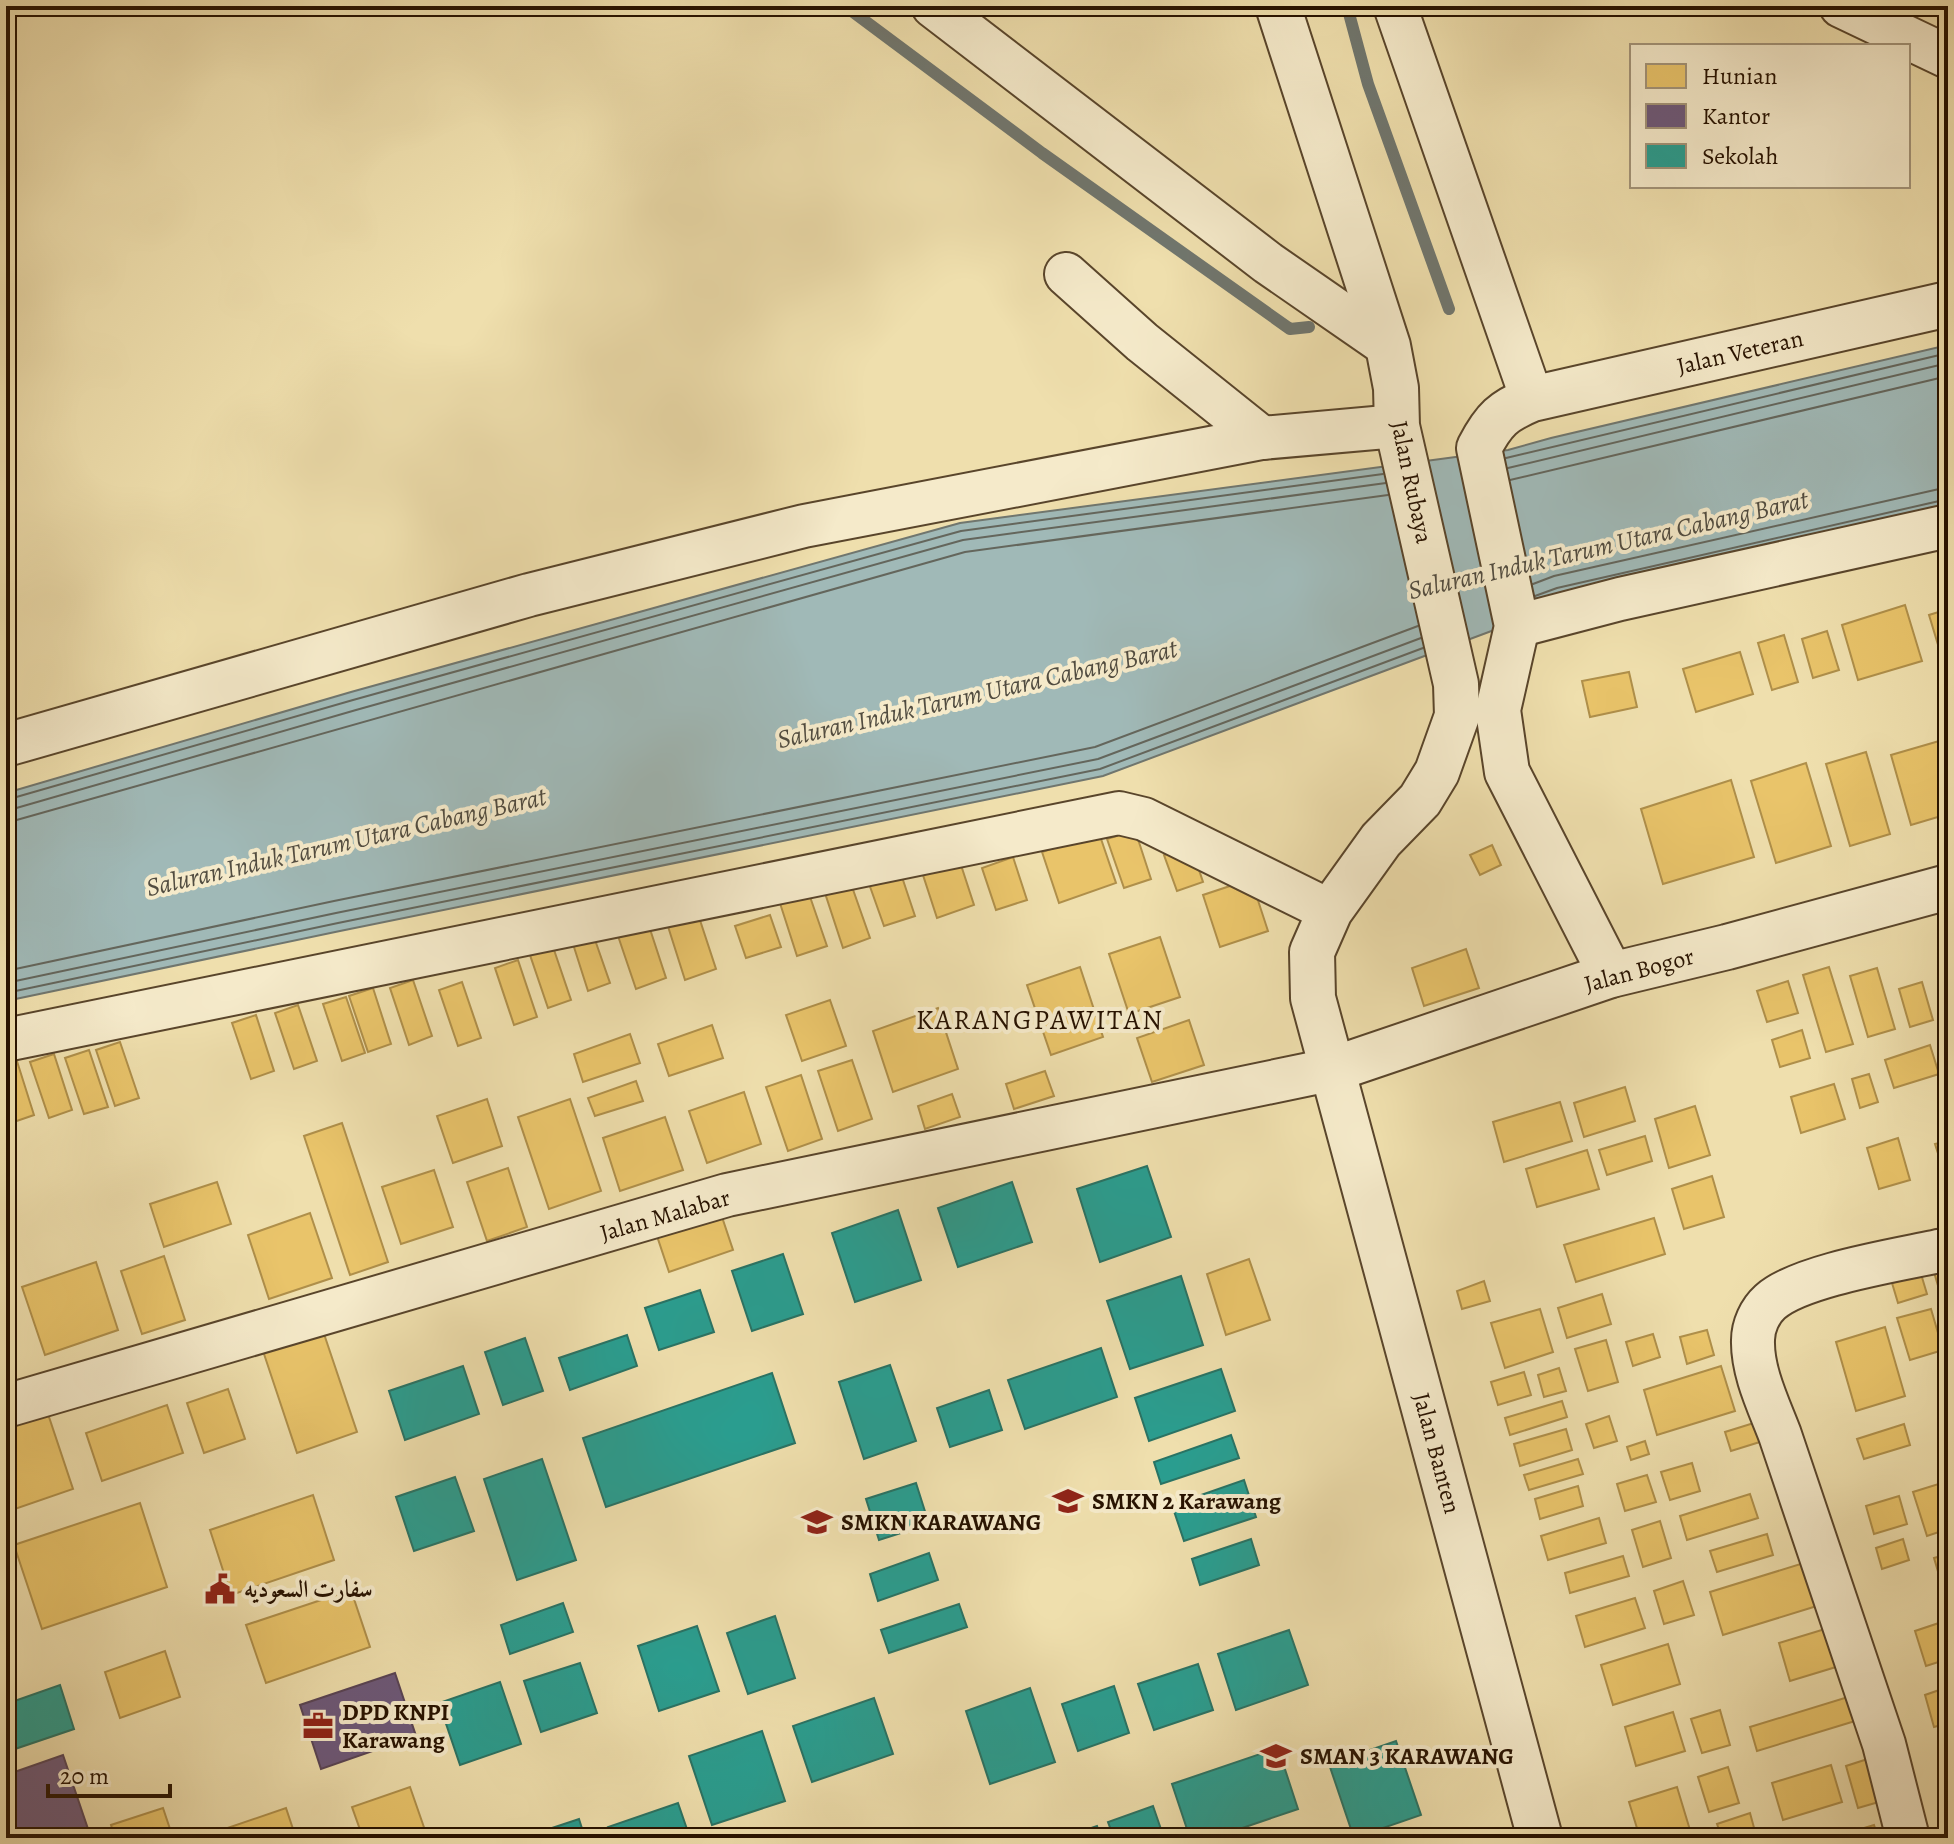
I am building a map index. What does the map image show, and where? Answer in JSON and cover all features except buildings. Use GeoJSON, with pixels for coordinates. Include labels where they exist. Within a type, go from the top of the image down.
{"type":"FeatureCollection","features":[{"type":"Feature","properties":{"kind":"street"},"geometry":{"type":"LineString","coordinates":[[933,6],[1268,263],[1388,346]]}},
{"type":"Feature","properties":{"kind":"street","name":"Jalan Rubaya"},"geometry":{"type":"LineString","coordinates":[[1278,6],[1388,346],[1402,442],[1456,684],[1457,716],[1437,772],[1420,800],[1381,840],[1330,911],[1312,952],[1313,998],[1334,1069]]}},
{"type":"Feature","properties":{"kind":"street"},"geometry":{"type":"LineString","coordinates":[[1395,6],[1532,399]]}},
{"type":"Feature","properties":{"kind":"street"},"geometry":{"type":"LineString","coordinates":[[1841,6],[1948,57]]}},
{"type":"Feature","properties":{"kind":"street"},"geometry":{"type":"LineString","coordinates":[[1066,274],[1142,342],[1262,438]]}},
{"type":"Feature","properties":{"kind":"street","name":"Jalan Veteran"},"geometry":{"type":"LineString","coordinates":[[1517,626],[1479,448],[1488,430],[1505,411],[1532,399],[1948,304]]}},
{"type":"Feature","properties":{"kind":"street"},"geometry":{"type":"LineString","coordinates":[[6,745],[529,595],[804,526],[1262,438],[1402,442]]}},
{"type":"Feature","properties":{"kind":"street"},"geometry":{"type":"LineString","coordinates":[[1611,975],[1507,772],[1498,710],[1517,626],[1620,599],[1948,526]]}},
{"type":"Feature","properties":{"kind":"street"},"geometry":{"type":"LineString","coordinates":[[6,1040],[1119,813],[1154,823],[1330,911]]}},
{"type":"Feature","properties":{"kind":"street","name":"Jalan Bogor"},"geometry":{"type":"LineString","coordinates":[[1334,1069],[1611,975],[1948,887]]}},
{"type":"Feature","properties":{"kind":"street","name":"Jalan Malabar"},"geometry":{"type":"LineString","coordinates":[[6,1406],[727,1195],[1334,1069]]}},
{"type":"Feature","properties":{"kind":"street","name":"Jalan Banten"},"geometry":{"type":"LineString","coordinates":[[1334,1069],[1540,1838]]}},
{"type":"Feature","properties":{"kind":"street"},"geometry":{"type":"LineString","coordinates":[[1908,1838],[1884,1744],[1765,1396],[1753,1340],[1759,1316],[1771,1301],[1792,1288],[1822,1277],[1948,1249]]}},
{"type":"Feature","properties":{"kind":"water","name":"Saluran Induk Tarum Utara Cabang Barat"},"geometry":{"type":"Polygon","coordinates":[[[1948,345],[1948,516],[1561,605],[1103,776],[6,1001],[6,793],[351,692],[960,523],[1508,450],[1948,345]]]}},
{"type":"Feature","properties":{"kind":"waterway"},"geometry":{"type":"LineString","coordinates":[[845,6],[1042,153],[1290,329],[1309,327]]}},
{"type":"Feature","properties":{"kind":"waterway"},"geometry":{"type":"LineString","coordinates":[[1347,6],[1368,84],[1449,309]]}},
{"type":"Feature","properties":{"kind":"place","name":"SMKN 2 Karawang"},"geometry":{"type":"Point","coordinates":[1068,1501]}},
{"type":"Feature","properties":{"kind":"place","name":"SMKN KARAWANG"},"geometry":{"type":"Point","coordinates":[817,1522]}},
{"type":"Feature","properties":{"kind":"place","name":"سفارت السعوديه"},"geometry":{"type":"Point","coordinates":[220,1589]}},
{"type":"Feature","properties":{"kind":"place","name":"DPD KNPI Karawang"},"geometry":{"type":"Point","coordinates":[318,1726]}},
{"type":"Feature","properties":{"kind":"place","name":"SMAN 3 KARAWANG"},"geometry":{"type":"Point","coordinates":[1276,1756]}},
{"type":"Feature","properties":{"kind":"district","name":"KARANGPAWITAN"},"geometry":{"type":"Point","coordinates":[1040,1020]}}]}
